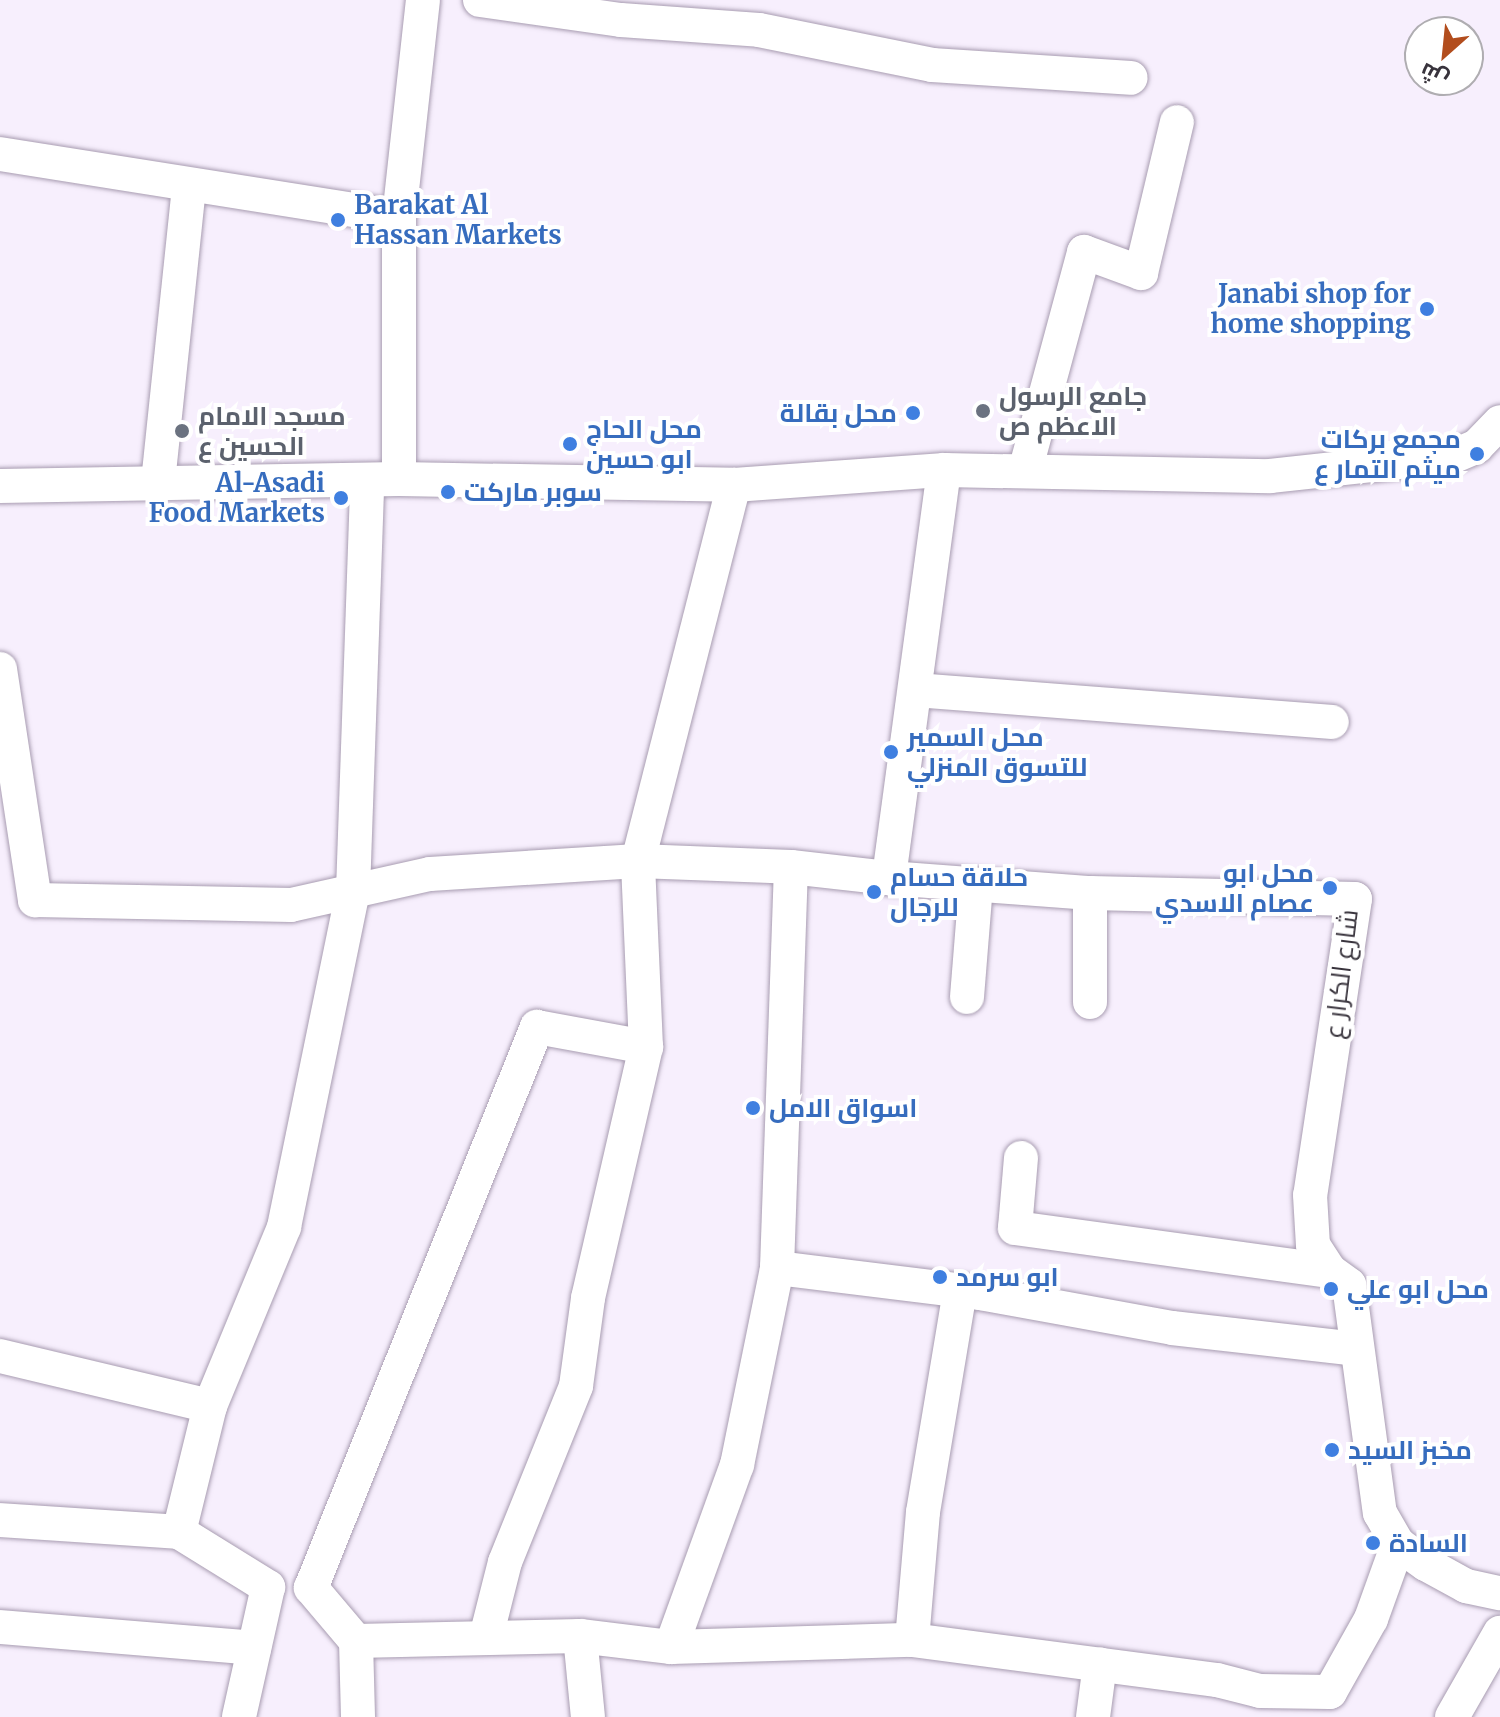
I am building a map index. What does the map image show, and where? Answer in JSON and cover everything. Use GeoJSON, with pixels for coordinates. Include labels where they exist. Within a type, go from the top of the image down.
{"type":"FeatureCollection","features":[{"type":"Feature","properties":{"kind":"street"},"geometry":{"type":"LineString","coordinates":[[179,1532],[210,1406],[284,1227],[353,891],[399,217],[423,0]]}},
{"type":"Feature","properties":{"kind":"street"},"geometry":{"type":"LineString","coordinates":[[480,0],[621,20],[759,30],[932,65],[1131,78]]}},
{"type":"Feature","properties":{"kind":"street"},"geometry":{"type":"LineString","coordinates":[[1025,471],[1084,252],[1141,273],[1177,122]]}},
{"type":"Feature","properties":{"kind":"street"},"geometry":{"type":"LineString","coordinates":[[0,154],[189,187],[399,217]]}},
{"type":"Feature","properties":{"kind":"street"},"geometry":{"type":"LineString","coordinates":[[158,482],[189,187]]}},
{"type":"Feature","properties":{"kind":"street"},"geometry":{"type":"LineString","coordinates":[[0,486],[383,479],[734,485],[944,470],[1217,476],[1336,472],[1454,456],[1477,446],[1500,422]]}},
{"type":"Feature","properties":{"kind":"street"},"geometry":{"type":"LineString","coordinates":[[889,878],[944,470]]}},
{"type":"Feature","properties":{"kind":"street"},"geometry":{"type":"LineString","coordinates":[[486,1637],[505,1562],[576,1386],[588,1298],[646,1047],[638,861],[734,485]]}},
{"type":"Feature","properties":{"kind":"street","name":"شارع الكرار ع"},"geometry":{"type":"LineString","coordinates":[[0,669],[35,900],[291,905],[430,874],[638,861],[791,867],[976,886],[1090,893],[1355,899],[1310,1195],[1313,1245],[1330,1271],[1349,1285],[1380,1513],[1398,1544],[1448,1578],[1500,1593]]}},
{"type":"Feature","properties":{"kind":"street"},"geometry":{"type":"LineString","coordinates":[[916,690],[1332,722]]}},
{"type":"Feature","properties":{"kind":"street"},"geometry":{"type":"LineString","coordinates":[[671,1647],[737,1465],[777,1268],[791,867]]}},
{"type":"Feature","properties":{"kind":"street"},"geometry":{"type":"LineString","coordinates":[[967,997],[976,886]]}},
{"type":"Feature","properties":{"kind":"street"},"geometry":{"type":"LineString","coordinates":[[1090,893],[1090,1002]]}},
{"type":"Feature","properties":{"kind":"street"},"geometry":{"type":"LineString","coordinates":[[311,1588],[537,1027],[646,1047]]}},
{"type":"Feature","properties":{"kind":"street"},"geometry":{"type":"LineString","coordinates":[[1021,1158],[1015,1228],[1330,1271]]}},
{"type":"Feature","properties":{"kind":"street"},"geometry":{"type":"LineString","coordinates":[[777,1268],[960,1290],[1172,1328],[1356,1349]]}},
{"type":"Feature","properties":{"kind":"street"},"geometry":{"type":"LineString","coordinates":[[912,1640],[923,1512],[960,1290]]}},
{"type":"Feature","properties":{"kind":"street"},"geometry":{"type":"LineString","coordinates":[[0,1356],[210,1406]]}},
{"type":"Feature","properties":{"kind":"street"},"geometry":{"type":"LineString","coordinates":[[0,1520],[179,1532],[268,1587],[311,1588],[356,1641],[358,1717]]}},
{"type":"Feature","properties":{"kind":"street"},"geometry":{"type":"LineString","coordinates":[[356,1641],[580,1636],[671,1647],[912,1640],[1217,1680],[1254,1704],[1330,1692],[1371,1619],[1398,1544]]}},
{"type":"Feature","properties":{"kind":"street"},"geometry":{"type":"LineString","coordinates":[[239,1717],[268,1587]]}},
{"type":"Feature","properties":{"kind":"street"},"geometry":{"type":"LineString","coordinates":[[0,1627],[254,1648]]}},
{"type":"Feature","properties":{"kind":"street"},"geometry":{"type":"LineString","coordinates":[[1452,1717],[1500,1633]]}},
{"type":"Feature","properties":{"kind":"street"},"geometry":{"type":"LineString","coordinates":[[580,1636],[588,1717]]}},
{"type":"Feature","properties":{"kind":"street"},"geometry":{"type":"LineString","coordinates":[[1093,1717],[1100,1664]]}},
{"type":"Feature","properties":{"kind":"place","name":"Barakat Al Hassan Markets"},"geometry":{"type":"Point","coordinates":[338,220]}},
{"type":"Feature","properties":{"kind":"place","name":"Janabi shop for home shopping"},"geometry":{"type":"Point","coordinates":[1427,309]}},
{"type":"Feature","properties":{"kind":"place","name":"جامع الرسول الاعظم ص"},"geometry":{"type":"Point","coordinates":[983,411]}},
{"type":"Feature","properties":{"kind":"place","name":"محل بقالة"},"geometry":{"type":"Point","coordinates":[913,413]}},
{"type":"Feature","properties":{"kind":"place","name":"مسجد الامام الحسين ع"},"geometry":{"type":"Point","coordinates":[182,431]}},
{"type":"Feature","properties":{"kind":"place","name":"محل الحاج ابو حسين"},"geometry":{"type":"Point","coordinates":[570,444]}},
{"type":"Feature","properties":{"kind":"place","name":"مجمع بركات ميثم التمار ع"},"geometry":{"type":"Point","coordinates":[1477,454]}},
{"type":"Feature","properties":{"kind":"place","name":"سوبر ماركت"},"geometry":{"type":"Point","coordinates":[448,492]}},
{"type":"Feature","properties":{"kind":"place","name":"Al-Asadi Food Markets"},"geometry":{"type":"Point","coordinates":[341,498]}},
{"type":"Feature","properties":{"kind":"place","name":"محل السمير للتسوق المنزلي"},"geometry":{"type":"Point","coordinates":[891,752]}},
{"type":"Feature","properties":{"kind":"place","name":"محل ابو عصام الاسدي"},"geometry":{"type":"Point","coordinates":[1330,888]}},
{"type":"Feature","properties":{"kind":"place","name":"حلاقة حسام للرجال"},"geometry":{"type":"Point","coordinates":[874,892]}},
{"type":"Feature","properties":{"kind":"place","name":"اسواق الامل"},"geometry":{"type":"Point","coordinates":[753,1108]}},
{"type":"Feature","properties":{"kind":"place","name":"ابو سرمد"},"geometry":{"type":"Point","coordinates":[940,1277]}},
{"type":"Feature","properties":{"kind":"place","name":"محل ابو علي"},"geometry":{"type":"Point","coordinates":[1331,1289]}},
{"type":"Feature","properties":{"kind":"place","name":"مخبز السيد"},"geometry":{"type":"Point","coordinates":[1332,1450]}},
{"type":"Feature","properties":{"kind":"place","name":"السادة"},"geometry":{"type":"Point","coordinates":[1373,1543]}}]}
